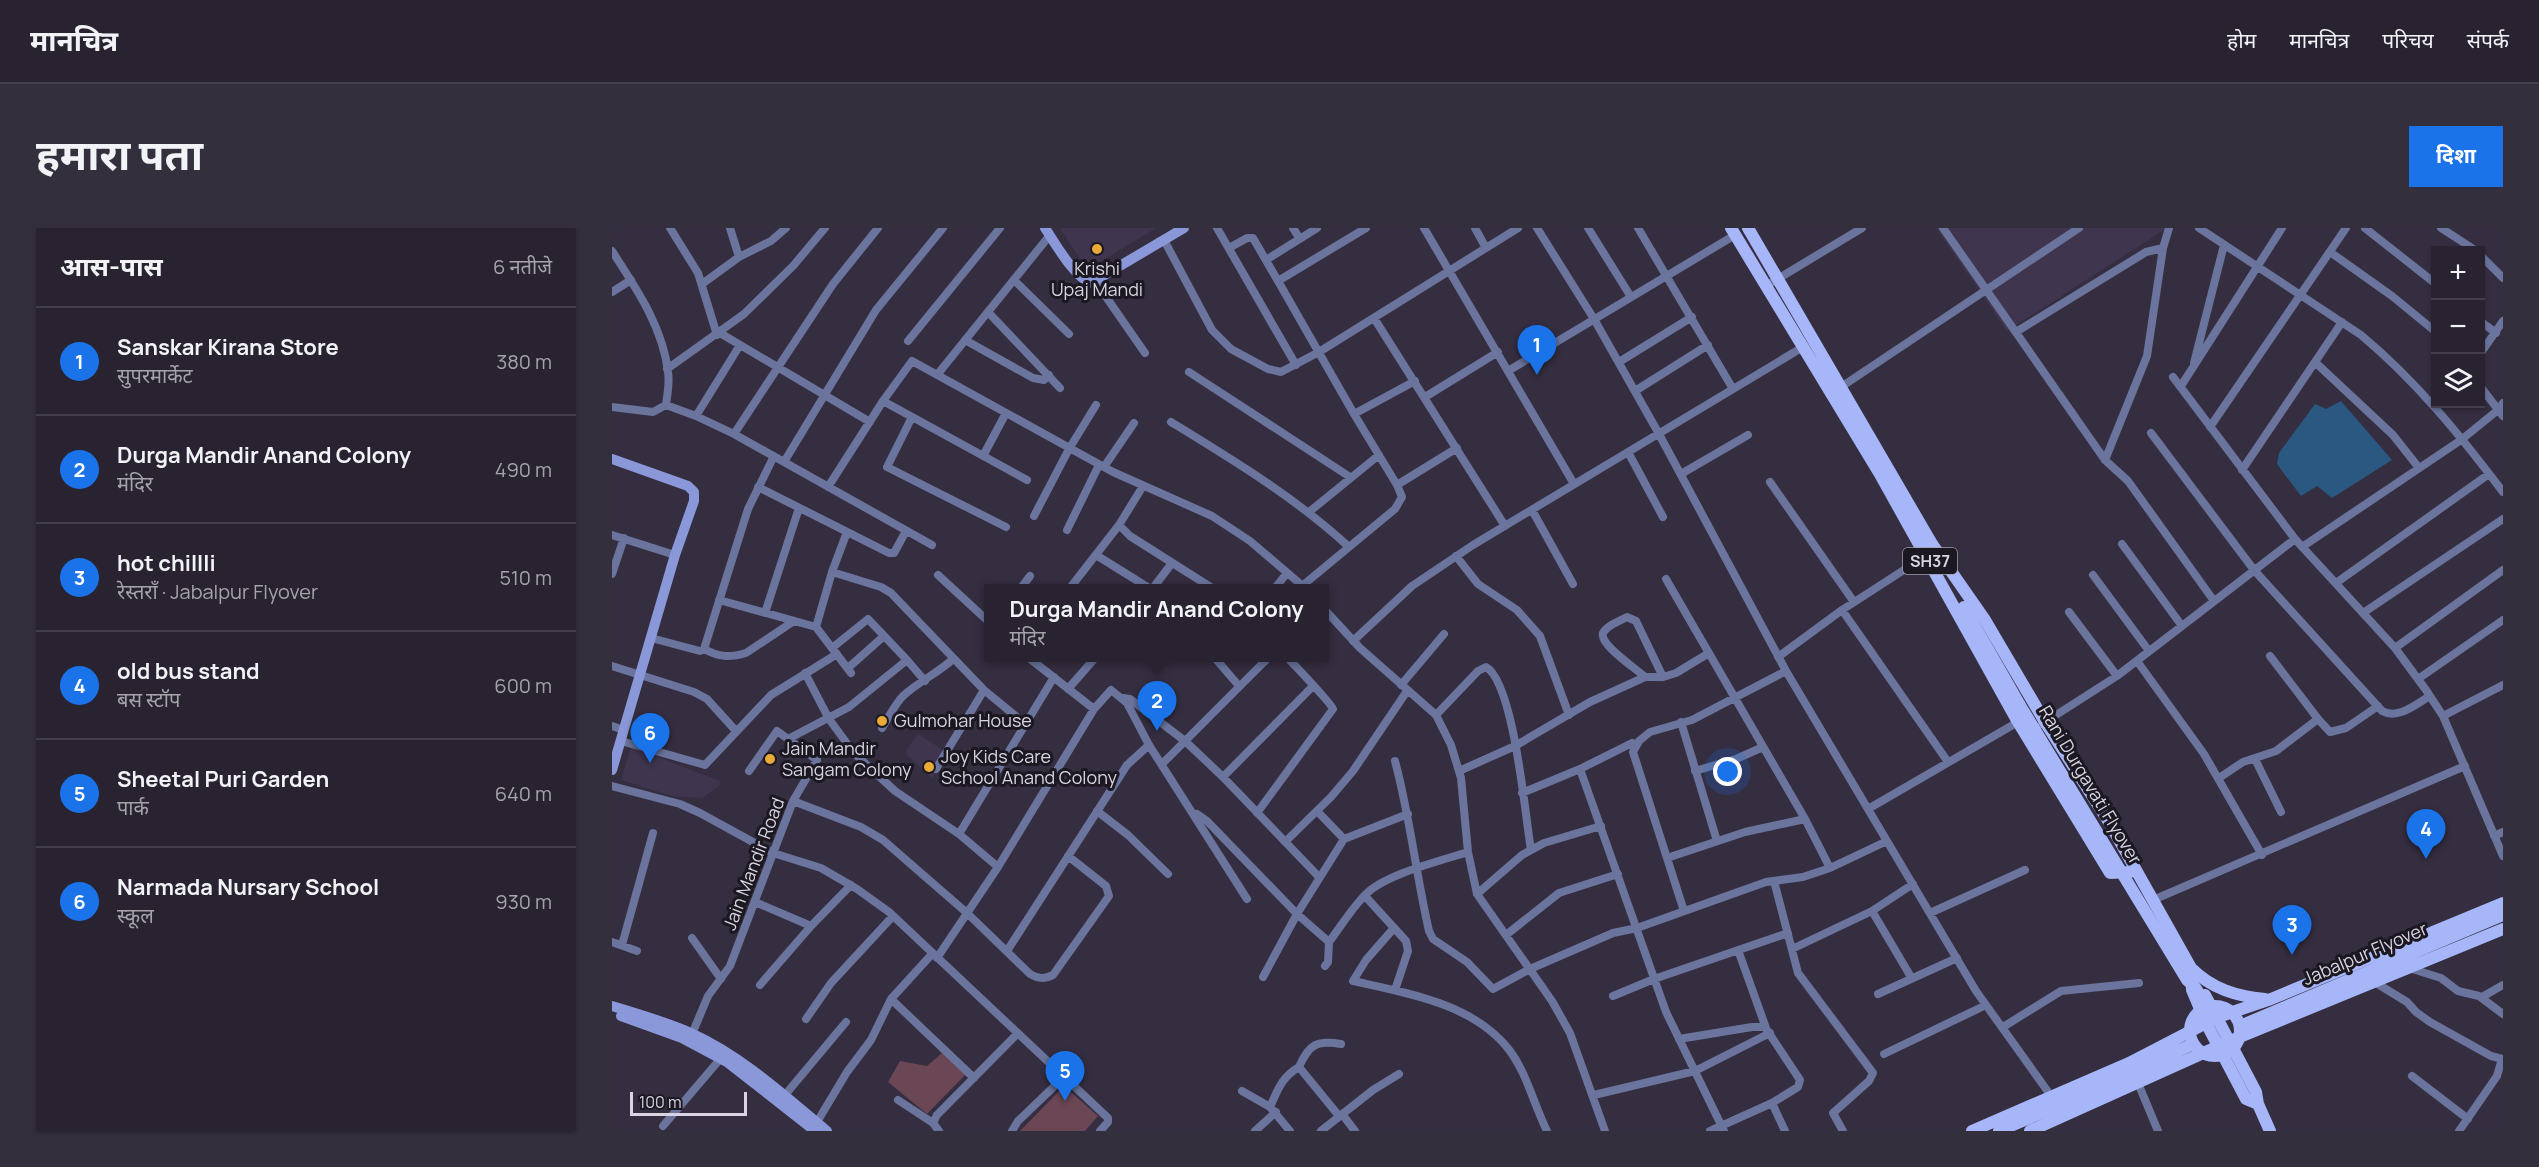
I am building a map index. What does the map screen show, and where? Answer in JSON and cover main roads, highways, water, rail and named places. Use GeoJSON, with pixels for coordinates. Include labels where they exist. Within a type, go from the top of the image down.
{"type":"FeatureCollection","features":[{"type":"Feature","properties":{"kind":"main road"},"geometry":{"type":"LineString","coordinates":[[1748,228],[1778,278],[1836,390],[1932,544],[1985,620],[2137,871],[2189,974],[2192,990],[2256,1092],[2258,1104],[2271,1131]]}},
{"type":"Feature","properties":{"kind":"main road","name":"SH37"},"geometry":{"type":"LineString","coordinates":[[1733,231],[1803,347],[1836,390],[2018,722],[2110,873],[2137,871]]}},
{"type":"Feature","properties":{"kind":"main road","name":"Rani Durgavati Flyover"},"geometry":{"type":"LineString","coordinates":[[1960,585],[1964,607]]}},
{"type":"Feature","properties":{"kind":"main road","name":"Rani Durgavati Flyover"},"geometry":{"type":"LineString","coordinates":[[1944,589],[1964,607],[2021,707],[2189,974],[2203,1009]]}},
{"type":"Feature","properties":{"kind":"main road"},"geometry":{"type":"LineString","coordinates":[[1972,1131],[2128,1063],[2212,1020],[2271,999],[2503,903]]}},
{"type":"Feature","properties":{"kind":"main road","name":"Jabalpur Flyover"},"geometry":{"type":"LineString","coordinates":[[2240,1026],[2503,915]]}},
{"type":"Feature","properties":{"kind":"main road"},"geometry":{"type":"LineString","coordinates":[[2030,1131],[2224,1044],[2503,929]]}},
{"type":"Feature","properties":{"kind":"main road"},"geometry":{"type":"LineString","coordinates":[[2189,974],[2217,988],[2251,997],[2271,999]]}},
{"type":"Feature","properties":{"kind":"main road"},"geometry":{"type":"LineString","coordinates":[[2225,1008],[2232,1012],[2240,1026],[2239,1042],[2227,1054],[2211,1057],[2203,1054],[2193,1044],[2190,1025],[2203,1009],[2225,1008]]}},
{"type":"Feature","properties":{"kind":"main road"},"geometry":{"type":"LineString","coordinates":[[1999,1131],[2113,1082],[2193,1044]]}},
{"type":"Feature","properties":{"kind":"water"},"geometry":{"type":"Polygon","coordinates":[[[2341,401],[2392,460],[2332,498],[2317,486],[2301,496],[2277,464],[2279,453],[2315,404],[2326,409],[2341,401]]]}},
{"type":"Feature","properties":{"kind":"place","name":"Krishi Upaj Mandi"},"geometry":{"type":"Point","coordinates":[1097,249]}},
{"type":"Feature","properties":{"kind":"place","name":"Sanskar Kirana Store"},"geometry":{"type":"Point","coordinates":[1537,375]}},
{"type":"Feature","properties":{"kind":"place","name":"Gulmohar House"},"geometry":{"type":"Point","coordinates":[882,721]}},
{"type":"Feature","properties":{"kind":"place","name":"Durga Mandir Anand Colony"},"geometry":{"type":"Point","coordinates":[1157,731]}},
{"type":"Feature","properties":{"kind":"place","name":"Jain Mandir Sangam Colony"},"geometry":{"type":"Point","coordinates":[770,759]}},
{"type":"Feature","properties":{"kind":"place","name":"Narmada Nursary School"},"geometry":{"type":"Point","coordinates":[650,763]}},
{"type":"Feature","properties":{"kind":"place","name":"Joy Kids Care School Anand Colony"},"geometry":{"type":"Point","coordinates":[929,767]}},
{"type":"Feature","properties":{"kind":"place","name":"old bus stand"},"geometry":{"type":"Point","coordinates":[2426,859]}},
{"type":"Feature","properties":{"kind":"place","name":"hot chillli"},"geometry":{"type":"Point","coordinates":[2292,955]}},
{"type":"Feature","properties":{"kind":"place","name":"Sheetal Puri Garden"},"geometry":{"type":"Point","coordinates":[1065,1101]}}]}
